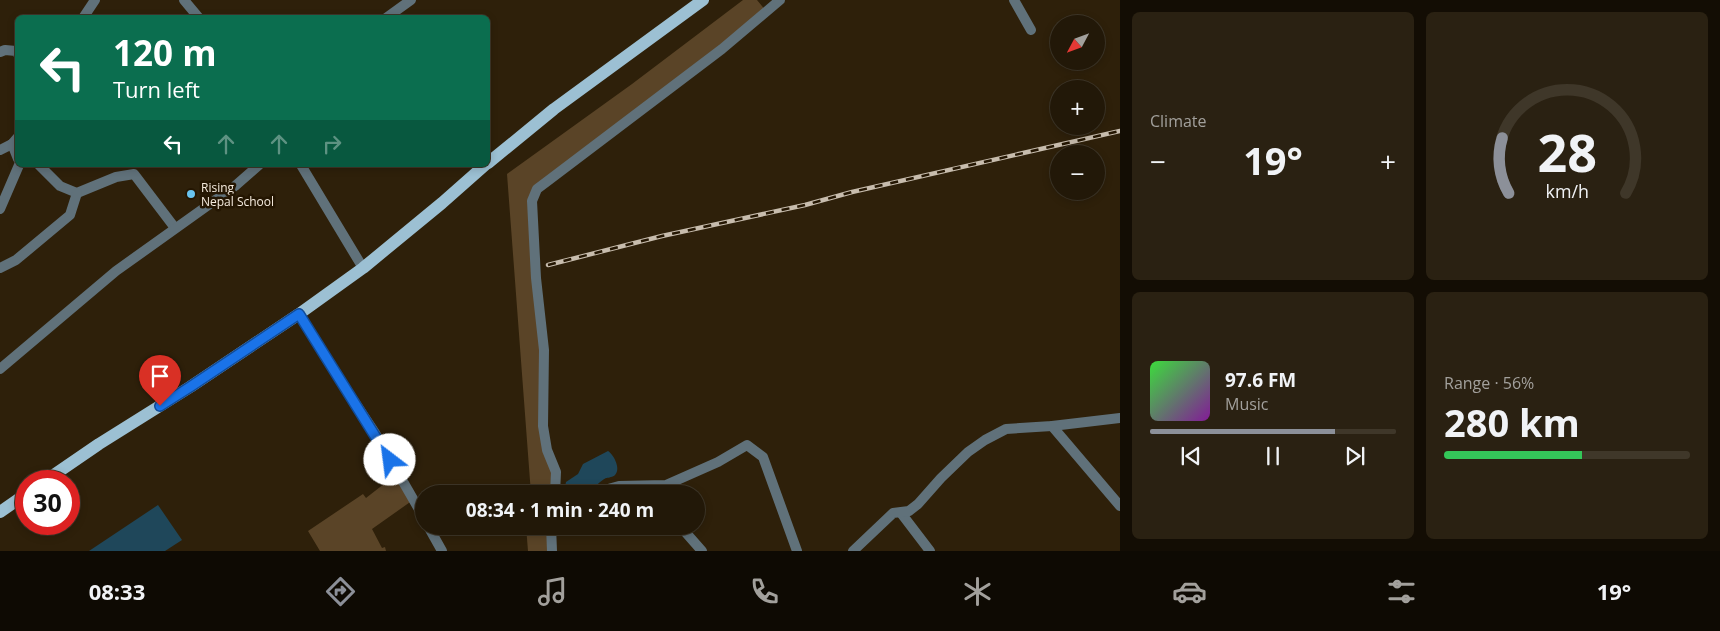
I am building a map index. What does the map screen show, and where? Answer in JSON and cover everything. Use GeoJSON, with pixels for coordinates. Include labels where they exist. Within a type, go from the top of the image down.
{"type":"FeatureCollection","features":[{"type":"Feature","properties":{"kind":"main road"},"geometry":{"type":"LineString","coordinates":[[490,161],[554,109],[703,0]]}},
{"type":"Feature","properties":{"kind":"main road"},"geometry":{"type":"LineString","coordinates":[[61,470],[190,387],[299,314],[363,268],[483,167]]}},
{"type":"Feature","properties":{"kind":"main road"},"geometry":{"type":"LineString","coordinates":[[0,512],[15,502]]}},
{"type":"Feature","properties":{"kind":"street"},"geometry":{"type":"LineString","coordinates":[[86,15],[95,0]]}},
{"type":"Feature","properties":{"kind":"street"},"geometry":{"type":"LineString","coordinates":[[184,0],[196,15]]}},
{"type":"Feature","properties":{"kind":"street"},"geometry":{"type":"LineString","coordinates":[[390,15],[411,0]]}},
{"type":"Feature","properties":{"kind":"street"},"geometry":{"type":"LineString","coordinates":[[555,485],[556,472],[547,450],[543,426],[544,350],[534,254],[532,201],[534,194],[549,180],[722,49],[780,0]]}},
{"type":"Feature","properties":{"kind":"street"},"geometry":{"type":"LineString","coordinates":[[1014,0],[1031,30]]}},
{"type":"Feature","properties":{"kind":"street"},"geometry":{"type":"LineString","coordinates":[[0,52],[5,50],[15,51]]}},
{"type":"Feature","properties":{"kind":"street"},"geometry":{"type":"LineString","coordinates":[[0,150],[15,149]]}},
{"type":"Feature","properties":{"kind":"street"},"geometry":{"type":"LineString","coordinates":[[0,209],[18,167]]}},
{"type":"Feature","properties":{"kind":"street"},"geometry":{"type":"LineString","coordinates":[[41,167],[60,186],[77,193],[116,177],[134,174],[175,228]]}},
{"type":"Feature","properties":{"kind":"street"},"geometry":{"type":"LineString","coordinates":[[0,369],[116,271],[235,186],[257,167]]}},
{"type":"Feature","properties":{"kind":"street"},"geometry":{"type":"LineString","coordinates":[[302,167],[363,268]]}},
{"type":"Feature","properties":{"kind":"street"},"geometry":{"type":"LineString","coordinates":[[0,268],[16,260],[70,215],[77,193]]}},
{"type":"Feature","properties":{"kind":"street"},"geometry":{"type":"LineString","coordinates":[[299,314],[375,433],[415,502]]}},
{"type":"Feature","properties":{"kind":"street"},"geometry":{"type":"LineString","coordinates":[[853,551],[893,513],[909,511],[918,504],[955,464],[985,440],[1006,429],[1120,418]]}},
{"type":"Feature","properties":{"kind":"street"},"geometry":{"type":"LineString","coordinates":[[1052,426],[1120,506]]}},
{"type":"Feature","properties":{"kind":"street"},"geometry":{"type":"LineString","coordinates":[[666,485],[718,462],[747,445],[763,457],[797,551]]}},
{"type":"Feature","properties":{"kind":"street"},"geometry":{"type":"LineString","coordinates":[[901,513],[930,551]]}},
{"type":"Feature","properties":{"kind":"street"},"geometry":{"type":"LineString","coordinates":[[433,535],[442,551]]}},
{"type":"Feature","properties":{"kind":"street"},"geometry":{"type":"LineString","coordinates":[[551,535],[552,551]]}},
{"type":"Feature","properties":{"kind":"street"},"geometry":{"type":"LineString","coordinates":[[688,535],[702,551]]}},
{"type":"Feature","properties":{"kind":"shaded area"},"geometry":{"type":"Polygon","coordinates":[[[743,0],[757,0],[766,11],[534,194],[544,396],[554,485],[530,485],[507,174],[632,84],[743,0]]]}},
{"type":"Feature","properties":{"kind":"shaded area"},"geometry":{"type":"Polygon","coordinates":[[[398,473],[413,500],[372,529],[382,548],[385,547],[386,551],[320,551],[308,531],[363,494],[366,498],[398,473]]]}},
{"type":"Feature","properties":{"kind":"shaded area"},"geometry":{"type":"Polygon","coordinates":[[[527,535],[551,535],[552,551],[528,551],[527,535]]]}},
{"type":"Feature","properties":{"kind":"water"},"geometry":{"type":"Polygon","coordinates":[[[608,451],[615,459],[617,470],[614,476],[606,478],[597,485],[565,485],[566,482],[578,474],[583,464],[608,451]]]}},
{"type":"Feature","properties":{"kind":"water"},"geometry":{"type":"Polygon","coordinates":[[[158,505],[182,540],[165,551],[89,551],[158,505]]]}},
{"type":"Feature","properties":{"kind":"railway"},"geometry":{"type":"LineString","coordinates":[[548,265],[662,236],[805,205],[852,192],[1120,131]]}},
{"type":"Feature","properties":{"kind":"place","name":"Rising Nepal School"},"geometry":{"type":"Point","coordinates":[191,194]}},
{"type":"Feature","properties":{"kind":"route"},"geometry":{"type":"LineString","coordinates":[[160,406],[299,314],[375,433],[390,460]]}}]}
